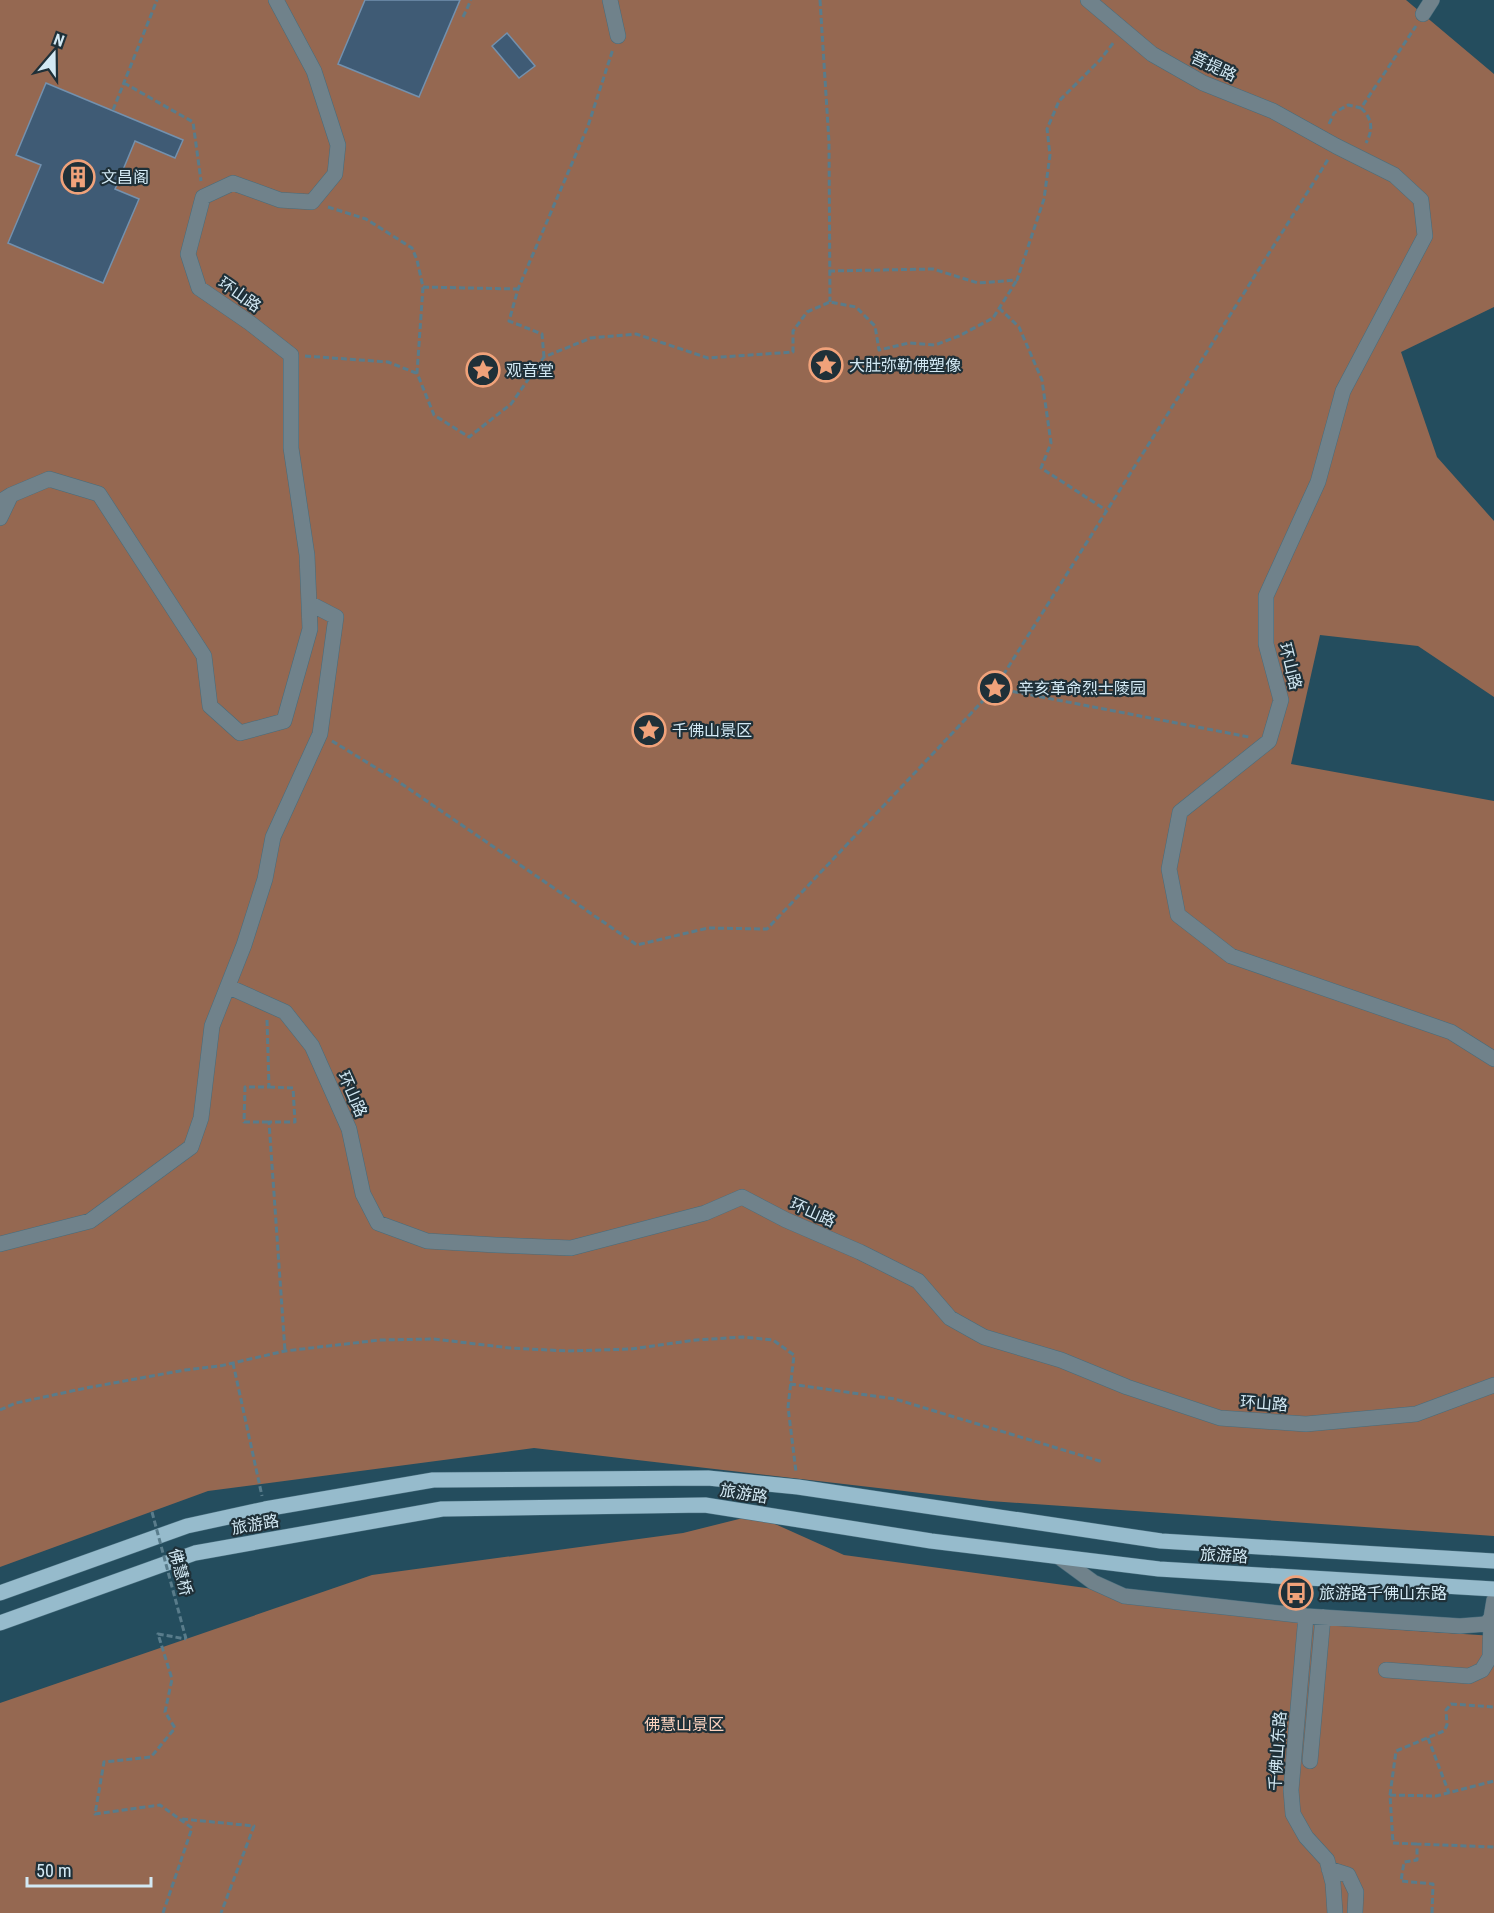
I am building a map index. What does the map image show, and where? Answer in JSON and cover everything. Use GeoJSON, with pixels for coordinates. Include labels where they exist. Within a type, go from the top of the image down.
{"type":"FeatureCollection","features":[{"type":"Feature","properties":{"kind":"main road","name":"旅游路"},"geometry":{"type":"LineString","coordinates":[[0,1593],[187,1526],[265,1509],[433,1480],[708,1478],[798,1487],[1161,1541],[1494,1561]]}},
{"type":"Feature","properties":{"kind":"main road","name":"旅游路"},"geometry":{"type":"LineString","coordinates":[[0,1623],[195,1553],[442,1509],[705,1505],[931,1541],[1159,1569],[1494,1589]]}},
{"type":"Feature","properties":{"kind":"street"},"geometry":{"type":"LineString","coordinates":[[203,197],[233,183],[280,200],[312,202],[335,174],[338,145],[314,71],[276,0]]}},
{"type":"Feature","properties":{"kind":"street"},"geometry":{"type":"LineString","coordinates":[[610,0],[618,36]]}},
{"type":"Feature","properties":{"kind":"street","name":"菩提路"},"geometry":{"type":"LineString","coordinates":[[1088,0],[1152,54],[1203,83],[1273,111],[1336,146]]}},
{"type":"Feature","properties":{"kind":"street"},"geometry":{"type":"LineString","coordinates":[[1423,14],[1432,0]]}},
{"type":"Feature","properties":{"kind":"street","name":"环山路"},"geometry":{"type":"LineString","coordinates":[[1269,741],[1281,700],[1266,645],[1266,596],[1318,482],[1343,391],[1425,236],[1420,200],[1394,175],[1336,146]]}},
{"type":"Feature","properties":{"kind":"street","name":"环山路"},"geometry":{"type":"LineString","coordinates":[[203,197],[188,254],[200,288],[291,355]]}},
{"type":"Feature","properties":{"kind":"street"},"geometry":{"type":"LineString","coordinates":[[0,518],[5,498],[49,479],[99,494],[204,656],[210,706],[240,733],[284,721],[310,629],[307,555],[291,448],[291,355]]}},
{"type":"Feature","properties":{"kind":"street"},"geometry":{"type":"LineString","coordinates":[[0,1244],[90,1221],[191,1147],[201,1118],[212,1026],[229,987],[265,879],[273,837],[320,734],[336,617],[309,603]]}},
{"type":"Feature","properties":{"kind":"street"},"geometry":{"type":"LineString","coordinates":[[1269,741],[1180,812],[1169,869],[1178,915],[1231,956],[1452,1032],[1494,1059]]}},
{"type":"Feature","properties":{"kind":"street","name":"环山路"},"geometry":{"type":"LineString","coordinates":[[229,987],[285,1012],[312,1046],[349,1129],[363,1194],[378,1223],[427,1241],[571,1248],[705,1213],[742,1197],[786,1220],[860,1252],[918,1281],[950,1318],[984,1337],[1061,1360],[1127,1387],[1220,1418],[1306,1424],[1416,1414],[1494,1385]]}},
{"type":"Feature","properties":{"kind":"street"},"geometry":{"type":"LineString","coordinates":[[1059,1557],[1093,1582],[1124,1596],[1306,1616],[1460,1626],[1486,1624],[1491,1618]]}},
{"type":"Feature","properties":{"kind":"street"},"geometry":{"type":"LineString","coordinates":[[1386,1670],[1468,1676],[1482,1670],[1490,1657],[1494,1599]]}},
{"type":"Feature","properties":{"kind":"street","name":"千佛山东路"},"geometry":{"type":"LineString","coordinates":[[1306,1616],[1291,1790],[1293,1814],[1306,1837],[1327,1860],[1333,1883],[1335,1913]]}},
{"type":"Feature","properties":{"kind":"street"},"geometry":{"type":"LineString","coordinates":[[1310,1761],[1323,1617]]}},
{"type":"Feature","properties":{"kind":"street"},"geometry":{"type":"LineString","coordinates":[[1329,1869],[1348,1875],[1356,1892],[1355,1913]]}},
{"type":"Feature","properties":{"kind":"path"},"geometry":{"type":"LineString","coordinates":[[112,110],[157,0]]}},
{"type":"Feature","properties":{"kind":"path"},"geometry":{"type":"LineString","coordinates":[[463,17],[471,0]]}},
{"type":"Feature","properties":{"kind":"path"},"geometry":{"type":"LineString","coordinates":[[820,0],[829,142],[830,302]]}},
{"type":"Feature","properties":{"kind":"path"},"geometry":{"type":"LineString","coordinates":[[1361,108],[1423,14]]}},
{"type":"Feature","properties":{"kind":"path"},"geometry":{"type":"LineString","coordinates":[[312,202],[366,219],[412,248],[423,287],[417,373],[434,415],[469,437],[511,404],[544,357],[591,338],[636,334],[708,358],[793,352],[793,331],[807,312],[830,302],[856,307],[875,326],[879,350],[909,343],[935,345],[959,336],[993,318],[1017,279],[1044,199],[1050,155],[1047,129],[1059,101],[1100,60],[1123,31]]}},
{"type":"Feature","properties":{"kind":"path"},"geometry":{"type":"LineString","coordinates":[[544,357],[542,334],[509,321],[518,289],[588,126],[618,36]]}},
{"type":"Feature","properties":{"kind":"path"},"geometry":{"type":"LineString","coordinates":[[123,83],[193,122],[203,197]]}},
{"type":"Feature","properties":{"kind":"path"},"geometry":{"type":"LineString","coordinates":[[320,734],[396,780],[638,945],[708,928],[767,929],[994,688],[1336,146],[1327,129],[1334,113],[1348,105],[1361,108],[1367,113],[1371,123],[1370,135],[1365,145]]}},
{"type":"Feature","properties":{"kind":"path"},"geometry":{"type":"LineString","coordinates":[[829,271],[933,269],[978,283],[1017,279]]}},
{"type":"Feature","properties":{"kind":"path"},"geometry":{"type":"LineString","coordinates":[[423,287],[518,289]]}},
{"type":"Feature","properties":{"kind":"path"},"geometry":{"type":"LineString","coordinates":[[999,308],[1019,327],[1042,380],[1051,443],[1041,468],[1107,511]]}},
{"type":"Feature","properties":{"kind":"path"},"geometry":{"type":"LineString","coordinates":[[291,355],[387,362],[417,373]]}},
{"type":"Feature","properties":{"kind":"path"},"geometry":{"type":"LineString","coordinates":[[994,688],[1269,741]]}},
{"type":"Feature","properties":{"kind":"path"},"geometry":{"type":"LineString","coordinates":[[267,1004],[269,1087]]}},
{"type":"Feature","properties":{"kind":"path"},"geometry":{"type":"LineString","coordinates":[[245,1088],[293,1088],[294,1122],[269,1122],[244,1122],[245,1088]]}},
{"type":"Feature","properties":{"kind":"path"},"geometry":{"type":"LineString","coordinates":[[269,1122],[285,1351]]}},
{"type":"Feature","properties":{"kind":"path"},"geometry":{"type":"LineString","coordinates":[[0,1410],[16,1403],[233,1363],[285,1351],[380,1340],[434,1339],[568,1351],[631,1348],[744,1337],[773,1340],[794,1355],[788,1407],[798,1487]]}},
{"type":"Feature","properties":{"kind":"path"},"geometry":{"type":"LineString","coordinates":[[233,1363],[265,1509]]}},
{"type":"Feature","properties":{"kind":"path"},"geometry":{"type":"LineString","coordinates":[[790,1384],[896,1399],[1103,1462]]}},
{"type":"Feature","properties":{"kind":"path","name":"佛慧桥"},"geometry":{"type":"LineString","coordinates":[[152,1512],[186,1639],[158,1634],[172,1679],[165,1712],[175,1728],[151,1757],[104,1762],[95,1814],[160,1805],[180,1819]]}},
{"type":"Feature","properties":{"kind":"path"},"geometry":{"type":"LineString","coordinates":[[1494,1707],[1451,1704],[1446,1710],[1447,1725],[1444,1731],[1396,1751],[1390,1795],[1393,1843],[1494,1847]]}},
{"type":"Feature","properties":{"kind":"path"},"geometry":{"type":"LineString","coordinates":[[1428,1738],[1449,1793]]}},
{"type":"Feature","properties":{"kind":"path"},"geometry":{"type":"LineString","coordinates":[[1390,1795],[1436,1796],[1494,1781]]}},
{"type":"Feature","properties":{"kind":"path"},"geometry":{"type":"LineString","coordinates":[[163,1913],[192,1828],[180,1819]]}},
{"type":"Feature","properties":{"kind":"path"},"geometry":{"type":"LineString","coordinates":[[180,1819],[254,1826],[221,1913]]}},
{"type":"Feature","properties":{"kind":"path"},"geometry":{"type":"LineString","coordinates":[[1417,1844],[1417,1860],[1404,1862],[1401,1881],[1433,1884],[1432,1913]]}},
{"type":"Feature","properties":{"kind":"green space","name":"千佛山景区"},"geometry":{"type":"Polygon","coordinates":[[[0,0],[1406,0],[1494,74],[1494,307],[1401,352],[1437,457],[1494,521],[1494,697],[1418,646],[1320,635],[1291,764],[1494,801],[1494,1536],[990,1501],[534,1448],[208,1491],[0,1567],[0,0]]]}},
{"type":"Feature","properties":{"kind":"green space","name":"佛慧山景区"},"geometry":{"type":"Polygon","coordinates":[[[755,1515],[844,1555],[1388,1629],[1494,1636],[1494,1913],[0,1913],[0,1703],[372,1575],[683,1533],[755,1515]]]}},
{"type":"Feature","properties":{"kind":"building"},"geometry":{"type":"Polygon","coordinates":[[[365,0],[460,0],[419,97],[338,64],[365,0]]]}},
{"type":"Feature","properties":{"kind":"building"},"geometry":{"type":"Polygon","coordinates":[[[507,33],[535,66],[519,78],[492,46],[507,33]]]}},
{"type":"Feature","properties":{"kind":"building","name":"文昌阁"},"geometry":{"type":"Polygon","coordinates":[[[46,83],[183,140],[175,158],[135,141],[115,189],[139,199],[103,283],[8,243],[41,165],[16,155],[46,83]]]}},
{"type":"Feature","properties":{"kind":"place","name":"文昌阁"},"geometry":{"type":"Point","coordinates":[78,177]}},
{"type":"Feature","properties":{"kind":"place","name":"大肚弥勒佛塑像"},"geometry":{"type":"Point","coordinates":[826,365]}},
{"type":"Feature","properties":{"kind":"place","name":"观音堂"},"geometry":{"type":"Point","coordinates":[483,370]}},
{"type":"Feature","properties":{"kind":"place","name":"辛亥革命烈士陵园"},"geometry":{"type":"Point","coordinates":[995,688]}},
{"type":"Feature","properties":{"kind":"place","name":"千佛山景区"},"geometry":{"type":"Point","coordinates":[649,730]}},
{"type":"Feature","properties":{"kind":"place","name":"旅游路千佛山东路"},"geometry":{"type":"Point","coordinates":[1296,1593]}}]}
